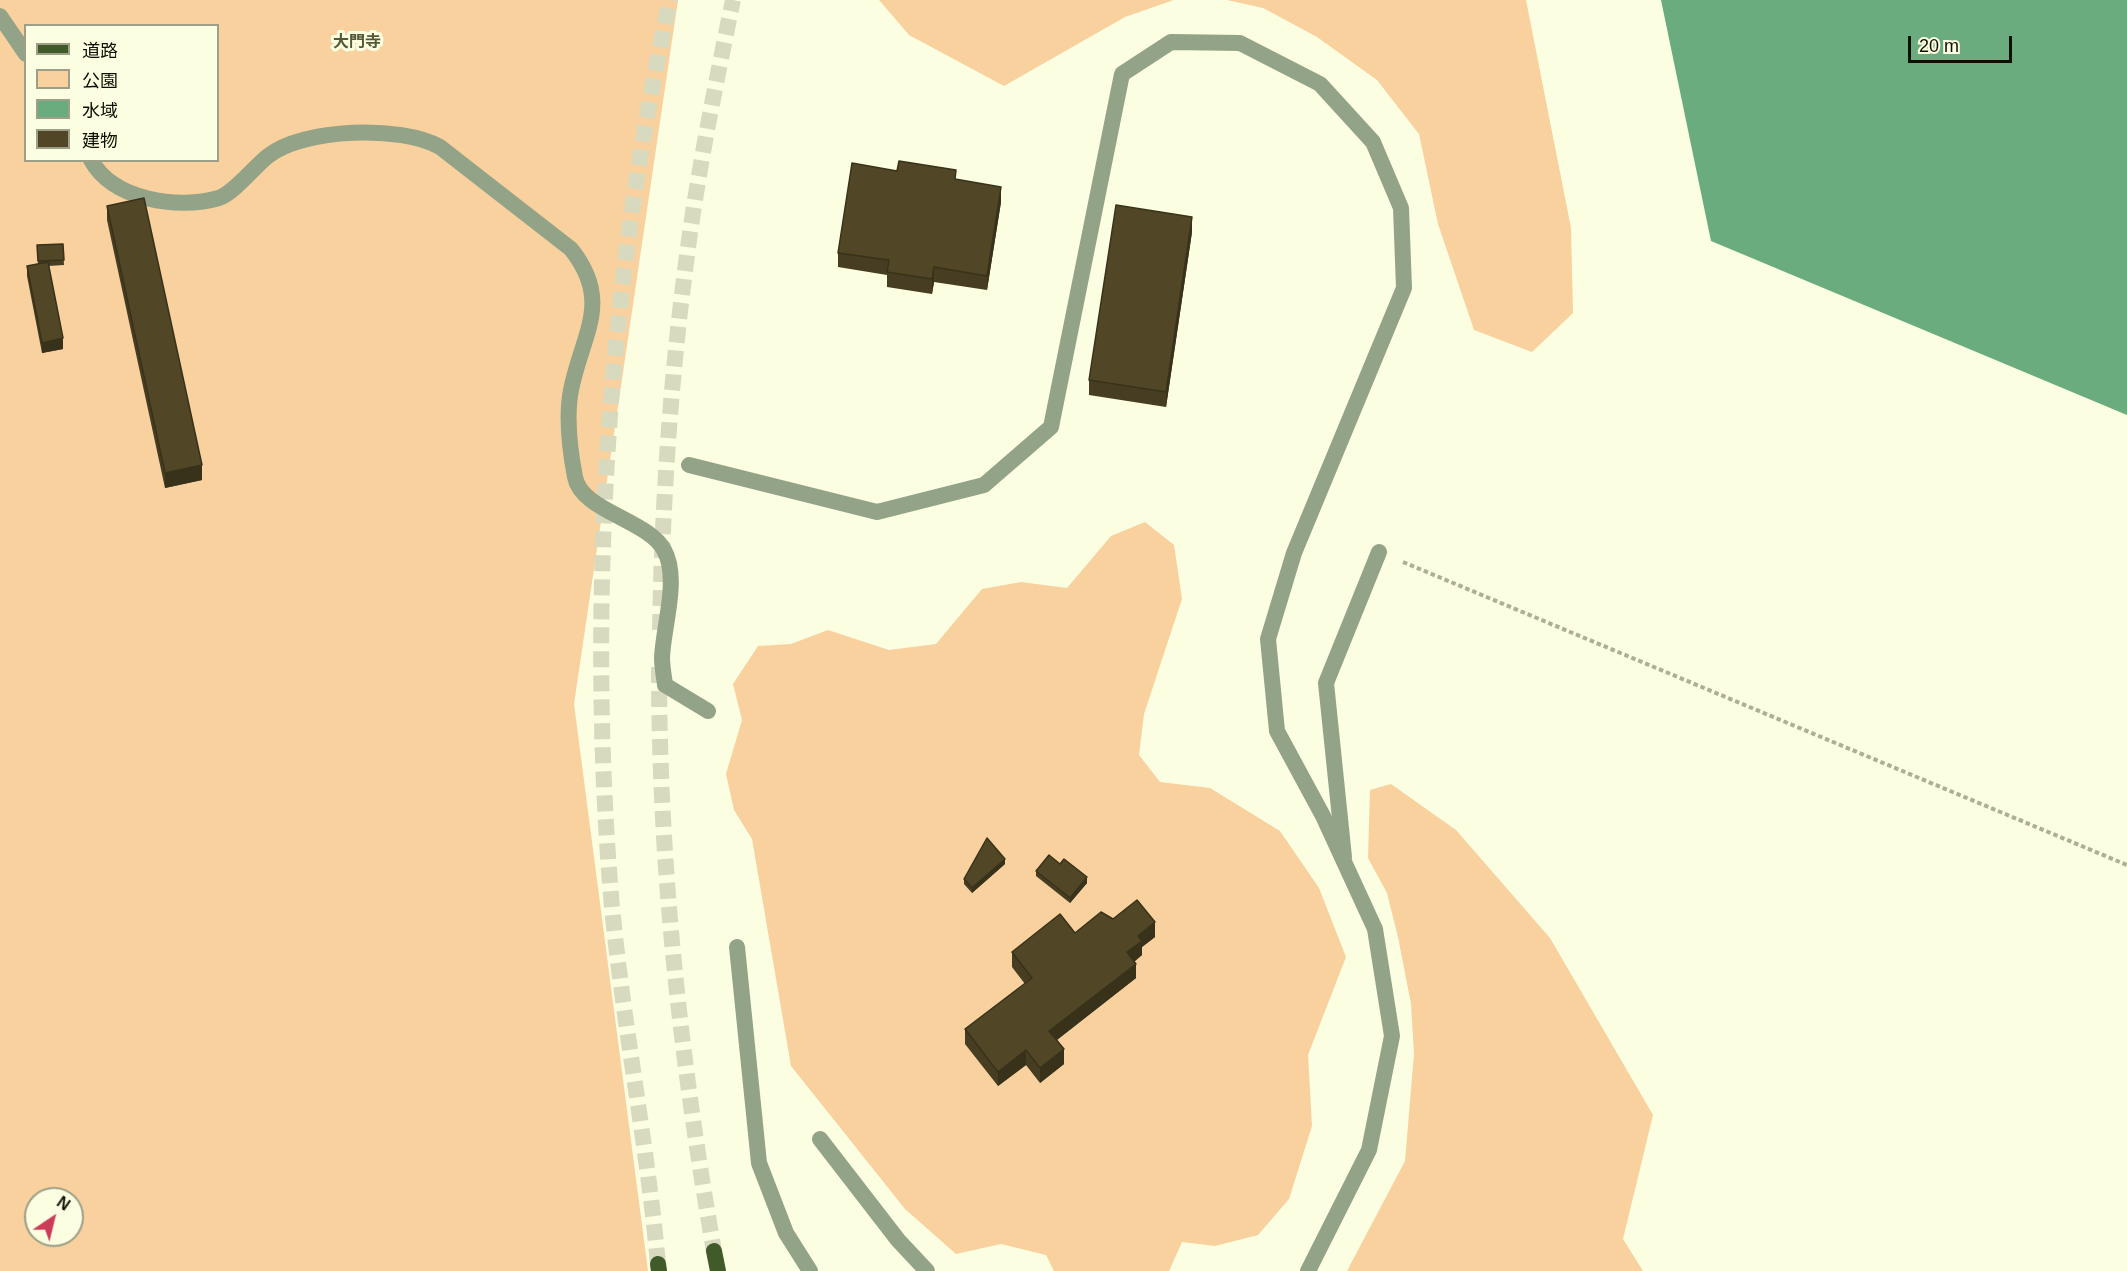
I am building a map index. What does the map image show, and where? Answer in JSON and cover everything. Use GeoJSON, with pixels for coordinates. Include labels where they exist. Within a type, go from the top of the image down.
{"type":"FeatureCollection","features":[{"type":"Feature","properties":{"kind":"main road"},"geometry":{"type":"LineString","coordinates":[[714,1251],[718,1271]]}},
{"type":"Feature","properties":{"kind":"street"},"geometry":{"type":"LineString","coordinates":[[0,16],[24,51]]}},
{"type":"Feature","properties":{"kind":"street"},"geometry":{"type":"LineString","coordinates":[[689,465],[877,512],[984,485],[1051,427],[1122,74],[1172,42],[1240,43],[1320,84],[1373,142],[1401,208],[1404,288],[1294,553],[1268,639],[1277,731],[1323,816],[1376,929],[1392,1036],[1369,1150],[1308,1271]]}},
{"type":"Feature","properties":{"kind":"street"},"geometry":{"type":"LineString","coordinates":[[91,162],[98,174],[124,190],[175,203],[199,201],[221,197],[269,155],[285,145],[309,139],[384,131],[404,134],[425,138],[440,147],[571,249],[581,262],[594,291],[592,314],[570,399],[575,478],[583,492],[648,534],[664,549],[671,579],[662,659],[665,685],[708,711]]}},
{"type":"Feature","properties":{"kind":"street"},"geometry":{"type":"LineString","coordinates":[[1344,861],[1326,683],[1379,552]]}},
{"type":"Feature","properties":{"kind":"street"},"geometry":{"type":"LineString","coordinates":[[737,947],[759,1163],[786,1233],[810,1271]]}},
{"type":"Feature","properties":{"kind":"street"},"geometry":{"type":"LineString","coordinates":[[820,1139],[898,1240],[927,1271]]}},
{"type":"Feature","properties":{"kind":"path"},"geometry":{"type":"LineString","coordinates":[[1379,552],[2127,865]]}},
{"type":"Feature","properties":{"kind":"green space"},"geometry":{"type":"Polygon","coordinates":[[[0,0],[678,0],[574,704],[648,1271],[0,1271],[0,0]]]}},
{"type":"Feature","properties":{"kind":"green space"},"geometry":{"type":"Polygon","coordinates":[[[879,0],[1174,0],[1125,17],[1004,86],[909,35],[879,0]]]}},
{"type":"Feature","properties":{"kind":"green space"},"geometry":{"type":"Polygon","coordinates":[[[1227,0],[1526,0],[1571,228],[1573,313],[1532,352],[1474,330],[1438,224],[1419,134],[1377,80],[1317,37],[1263,8],[1227,0]]]}},
{"type":"Feature","properties":{"kind":"green space"},"geometry":{"type":"Polygon","coordinates":[[[1145,522],[1174,545],[1182,599],[1144,714],[1139,755],[1160,782],[1210,788],[1280,831],[1319,888],[1346,957],[1308,1055],[1312,1126],[1289,1199],[1258,1235],[1215,1246],[1182,1242],[1169,1271],[1054,1271],[1046,1255],[1001,1244],[956,1254],[905,1209],[791,1066],[752,839],[734,810],[726,774],[742,720],[733,684],[758,646],[791,644],[828,630],[889,650],[936,644],[982,589],[1021,582],[1067,588],[1111,536],[1145,522]]]}},
{"type":"Feature","properties":{"kind":"green space"},"geometry":{"type":"Polygon","coordinates":[[[1391,784],[1456,830],[1550,938],[1653,1115],[1623,1239],[1643,1271],[1347,1271],[1405,1161],[1414,1054],[1411,1004],[1387,893],[1368,858],[1370,790],[1391,784]]]}},
{"type":"Feature","properties":{"kind":"water"},"geometry":{"type":"Polygon","coordinates":[[[1661,0],[2127,0],[2127,415],[1711,241],[1661,0]]]}},
{"type":"Feature","properties":{"kind":"building"},"geometry":{"type":"Polygon","coordinates":[[[899,161],[956,170],[955,179],[1001,187],[987,276],[934,267],[932,279],[887,272],[889,260],[838,253],[852,163],[897,171],[899,161]]]}},
{"type":"Feature","properties":{"kind":"building"},"geometry":{"type":"Polygon","coordinates":[[[144,198],[202,465],[165,473],[107,206],[144,198]]]}},
{"type":"Feature","properties":{"kind":"building"},"geometry":{"type":"Polygon","coordinates":[[[1116,205],[1192,217],[1166,392],[1089,380],[1116,205]]]}},
{"type":"Feature","properties":{"kind":"building"},"geometry":{"type":"Polygon","coordinates":[[[63,244],[64,260],[38,261],[37,245],[63,244]]]}},
{"type":"Feature","properties":{"kind":"building"},"geometry":{"type":"Polygon","coordinates":[[[48,262],[63,338],[42,343],[27,266],[48,262]]]}},
{"type":"Feature","properties":{"kind":"building"},"geometry":{"type":"Polygon","coordinates":[[[987,838],[1005,859],[972,888],[964,879],[987,838]]]}},
{"type":"Feature","properties":{"kind":"building"},"geometry":{"type":"Polygon","coordinates":[[[1049,855],[1060,864],[1064,859],[1087,877],[1070,898],[1036,871],[1049,855]]]}},
{"type":"Feature","properties":{"kind":"building"},"geometry":{"type":"Polygon","coordinates":[[[1137,900],[1155,922],[1138,936],[1142,941],[1127,952],[1136,964],[1049,1031],[1064,1049],[1040,1068],[1026,1050],[998,1072],[965,1029],[1032,978],[1012,952],[1060,914],[1075,933],[1101,912],[1113,919],[1137,900]]]}},
{"type":"Feature","properties":{"kind":"tunnel"},"geometry":{"type":"LineString","coordinates":[[658,1264],[648,1172],[621,989],[611,896],[604,785],[601,673],[608,446],[617,333],[648,109],[670,0]]}},
{"type":"Feature","properties":{"kind":"tunnel"},"geometry":{"type":"LineString","coordinates":[[660,630],[668,446],[680,309],[701,164],[733,0]]}},
{"type":"Feature","properties":{"kind":"tunnel"},"geometry":{"type":"LineString","coordinates":[[659,667],[667,887],[691,1106],[714,1251]]}},
{"type":"Feature","properties":{"kind":"district","name":"大門寺"},"geometry":{"type":"Point","coordinates":[357,43]}}]}
